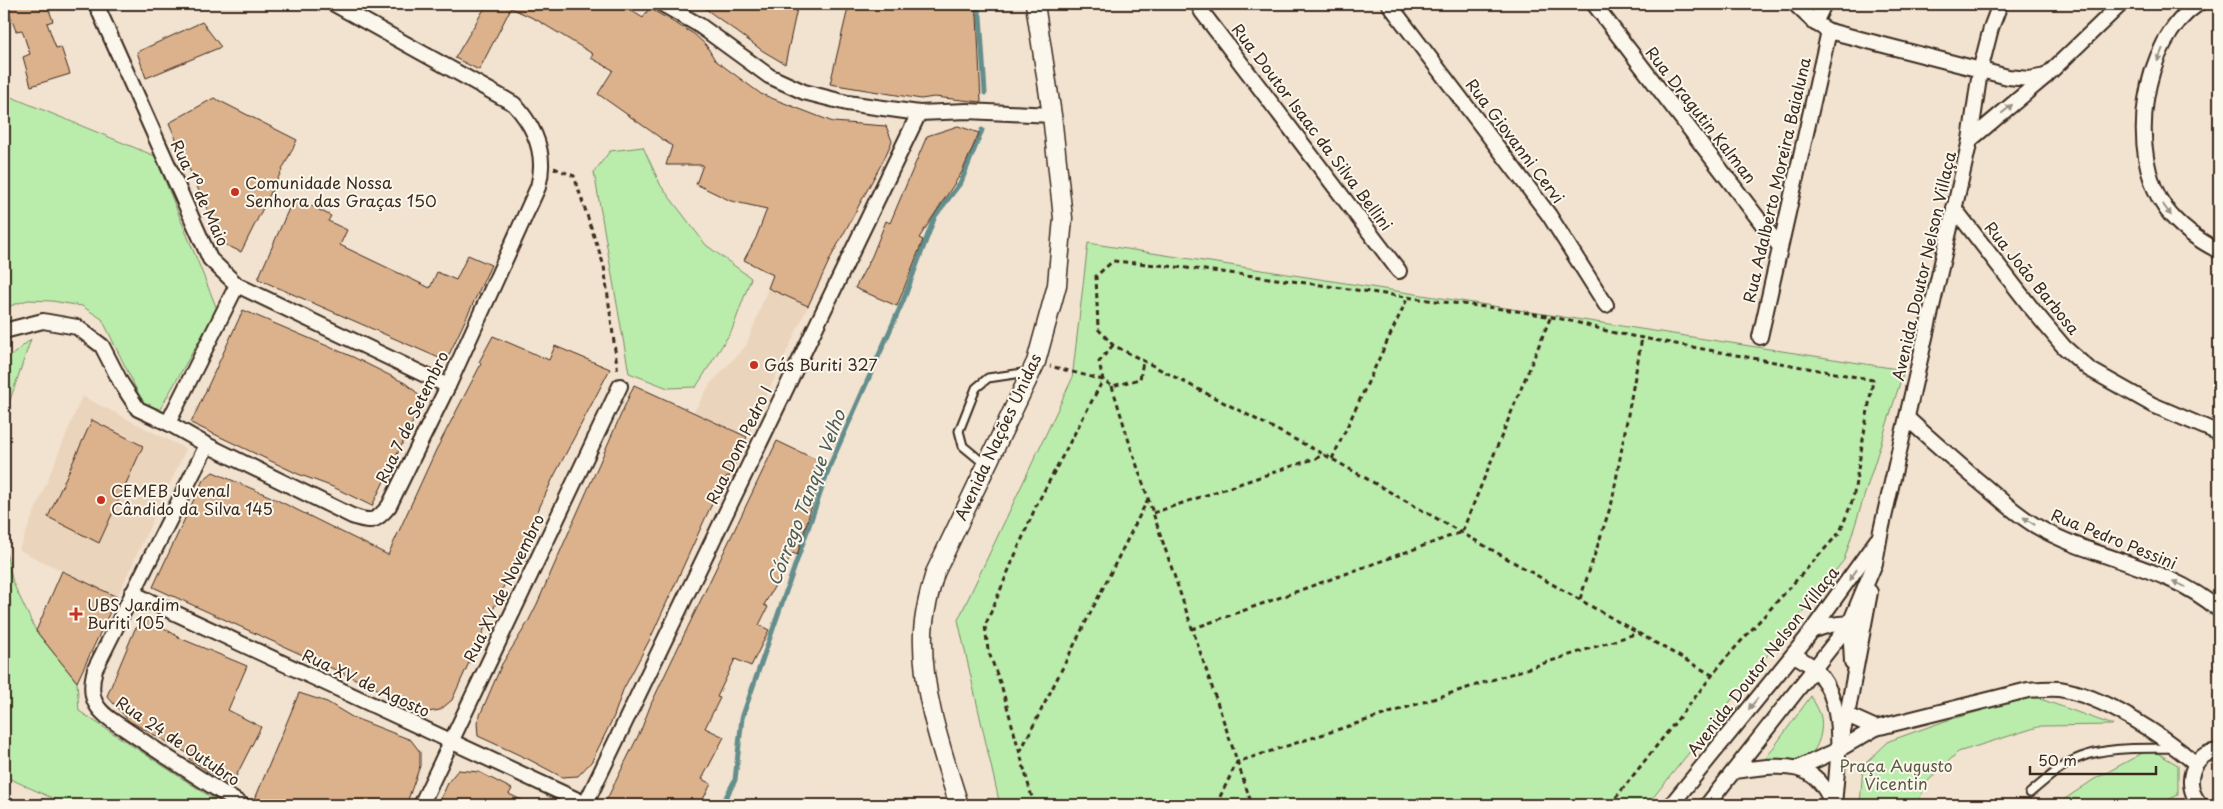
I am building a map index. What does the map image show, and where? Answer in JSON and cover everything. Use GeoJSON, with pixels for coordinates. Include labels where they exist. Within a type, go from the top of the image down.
{"type":"FeatureCollection","features":[{"type":"Feature","properties":{"kind":"street","name":"Rua 1º de Maio"},"geometry":{"type":"LineString","coordinates":[[96,4],[205,252],[216,266],[237,285],[448,386]]}},
{"type":"Feature","properties":{"kind":"street"},"geometry":{"type":"LineString","coordinates":[[334,4],[514,104],[526,116],[535,130],[542,158]]}},
{"type":"Feature","properties":{"kind":"street"},"geometry":{"type":"LineString","coordinates":[[662,4],[698,25],[769,76],[804,92],[847,103],[919,113],[967,111],[1052,116]]}},
{"type":"Feature","properties":{"kind":"street","name":"Avenida Nações Unidas"},"geometry":{"type":"LineString","coordinates":[[959,805],[945,761],[926,683],[923,634],[926,603],[935,573],[1034,367],[1055,294],[1062,254],[1063,218],[1052,116],[1035,4]]}},
{"type":"Feature","properties":{"kind":"street","name":"Rua Doutor Isaac da Silva Bellini"},"geometry":{"type":"LineString","coordinates":[[1198,4],[1202,12],[1399,271]]}},
{"type":"Feature","properties":{"kind":"street","name":"Rua Giovanni Cervi"},"geometry":{"type":"LineString","coordinates":[[1390,4],[1549,215],[1606,305]]}},
{"type":"Feature","properties":{"kind":"street","name":"Rua Dragutin Kalman"},"geometry":{"type":"LineString","coordinates":[[1594,4],[1780,247]]}},
{"type":"Feature","properties":{"kind":"street"},"geometry":{"type":"LineString","coordinates":[[1795,4],[1816,23],[1829,31],[2018,79],[2046,76]]}},
{"type":"Feature","properties":{"kind":"street"},"geometry":{"type":"LineString","coordinates":[[1816,23],[1824,4]]}},
{"type":"Feature","properties":{"kind":"street","name":"Avenida Doutor Nelson Villaça"},"geometry":{"type":"LineString","coordinates":[[1707,805],[1815,670],[1850,623],[1875,563],[1970,140],[1980,70],[1991,28],[2000,4]]}},
{"type":"Feature","properties":{"kind":"street"},"geometry":{"type":"LineString","coordinates":[[1970,140],[2046,76],[2121,4]]}},
{"type":"Feature","properties":{"kind":"street"},"geometry":{"type":"LineString","coordinates":[[2198,4],[2182,8],[2150,79],[2144,112],[2143,135],[2153,184],[2164,207],[2181,227],[2203,243],[2219,251]]}},
{"type":"Feature","properties":{"kind":"street","name":"Rua Adalberto Moreira Baialuna"},"geometry":{"type":"LineString","coordinates":[[1760,337],[1829,31]]}},
{"type":"Feature","properties":{"kind":"street","name":"Rua Dom Pedro I"},"geometry":{"type":"LineString","coordinates":[[585,805],[919,113]]}},
{"type":"Feature","properties":{"kind":"street","name":"Rua 7 de Setembro"},"geometry":{"type":"LineString","coordinates":[[206,445],[352,516],[371,521],[380,518],[389,506],[448,386],[538,187],[542,158]]}},
{"type":"Feature","properties":{"kind":"street","name":"Rua João Barbosa"},"geometry":{"type":"LineString","coordinates":[[1954,208],[2032,310],[2064,347],[2090,369],[2153,405],[2219,433]]}},
{"type":"Feature","properties":{"kind":"street"},"geometry":{"type":"LineString","coordinates":[[168,423],[237,285]]}},
{"type":"Feature","properties":{"kind":"street"},"geometry":{"type":"LineString","coordinates":[[4,331],[43,321],[76,327],[102,346],[121,383],[138,409],[168,423],[206,445]]}},
{"type":"Feature","properties":{"kind":"street","name":"Rua XV de Novembro"},"geometry":{"type":"LineString","coordinates":[[421,805],[620,386]]}},
{"type":"Feature","properties":{"kind":"street","name":"Rua Pedro Pessini"},"geometry":{"type":"LineString","coordinates":[[1907,418],[2009,507],[2037,526],[2062,539],[2171,580],[2209,601],[2219,610]]}},
{"type":"Feature","properties":{"kind":"street","name":"Rua 24 de Outubro"},"geometry":{"type":"LineString","coordinates":[[206,445],[95,669],[92,680],[96,704],[106,716],[242,805]]}},
{"type":"Feature","properties":{"kind":"street","name":"Avenida Doutor Nelson Villaça"},"geometry":{"type":"LineString","coordinates":[[1671,805],[1813,630],[1880,535]]}},
{"type":"Feature","properties":{"kind":"street"},"geometry":{"type":"LineString","coordinates":[[1838,750],[1854,682],[1875,563]]}},
{"type":"Feature","properties":{"kind":"street","name":"Rua XV de Agosto"},"geometry":{"type":"LineString","coordinates":[[132,593],[585,805]]}},
{"type":"Feature","properties":{"kind":"street"},"geometry":{"type":"LineString","coordinates":[[1813,630],[1830,625],[1850,623],[1854,682]]}},
{"type":"Feature","properties":{"kind":"street"},"geometry":{"type":"LineString","coordinates":[[1793,655],[1808,663],[1828,686],[1836,708],[1838,750],[1833,805]]}},
{"type":"Feature","properties":{"kind":"street"},"geometry":{"type":"LineString","coordinates":[[1798,768],[1838,750],[1876,728],[2028,690],[2046,688],[2078,693],[2125,715],[2177,748],[2195,763]]}},
{"type":"Feature","properties":{"kind":"street"},"geometry":{"type":"LineString","coordinates":[[1847,715],[1876,728]]}},
{"type":"Feature","properties":{"kind":"street"},"geometry":{"type":"LineString","coordinates":[[2201,805],[2194,799],[2191,785],[2195,763],[2201,756],[2210,751],[2219,751]]}},
{"type":"Feature","properties":{"kind":"street"},"geometry":{"type":"LineString","coordinates":[[1734,770],[1767,767],[1798,768],[1808,771],[1821,781],[1833,805]]}},
{"type":"Feature","properties":{"kind":"lane"},"geometry":{"type":"LineString","coordinates":[[986,465],[963,446],[959,431],[976,388],[988,378],[1034,367]]}},
{"type":"Feature","properties":{"kind":"lane"},"geometry":{"type":"LineString","coordinates":[[2030,793],[2067,764],[2086,755],[2108,751],[2177,748]]}},
{"type":"Feature","properties":{"kind":"path"},"geometry":{"type":"LineString","coordinates":[[542,158],[574,176],[587,210],[604,266],[620,386]]}},
{"type":"Feature","properties":{"kind":"path"},"geometry":{"type":"LineString","coordinates":[[1610,805],[1712,675],[1840,532],[1853,500],[1873,380],[1642,338],[1551,316],[1176,266],[1113,261],[1096,276],[1098,329],[1113,345],[1325,455],[1712,675]]}},
{"type":"Feature","properties":{"kind":"path"},"geometry":{"type":"LineString","coordinates":[[1332,459],[1408,297]]}},
{"type":"Feature","properties":{"kind":"path"},"geometry":{"type":"LineString","coordinates":[[1192,629],[1462,532],[1551,316]]}},
{"type":"Feature","properties":{"kind":"path"},"geometry":{"type":"LineString","coordinates":[[1580,600],[1612,502],[1642,338]]}},
{"type":"Feature","properties":{"kind":"path"},"geometry":{"type":"LineString","coordinates":[[1034,805],[1002,688],[988,650],[985,626],[1036,506],[1103,380],[1099,362],[1113,345]]}},
{"type":"Feature","properties":{"kind":"path"},"geometry":{"type":"LineString","coordinates":[[1112,386],[1140,379],[1143,361]]}},
{"type":"Feature","properties":{"kind":"path"},"geometry":{"type":"LineString","coordinates":[[1034,367],[1103,380],[1112,386],[1252,805]]}},
{"type":"Feature","properties":{"kind":"path"},"geometry":{"type":"LineString","coordinates":[[1153,513],[1325,455]]}},
{"type":"Feature","properties":{"kind":"path"},"geometry":{"type":"LineString","coordinates":[[1019,752],[1148,498]]}},
{"type":"Feature","properties":{"kind":"path"},"geometry":{"type":"LineString","coordinates":[[1216,805],[1237,762],[1639,633]]}},
{"type":"Feature","properties":{"kind":"shaded area","name":"Gás Buriti 327"},"geometry":{"type":"Polygon","coordinates":[[[768,288],[808,306],[747,437],[694,412],[710,384],[746,346],[768,288]]]}},
{"type":"Feature","properties":{"kind":"shaded area","name":"CEMEB Juvenal Cândido da Silva 145"},"geometry":{"type":"Polygon","coordinates":[[[82,396],[186,449],[117,597],[19,550],[82,396]]]}},
{"type":"Feature","properties":{"kind":"green space"},"geometry":{"type":"Polygon","coordinates":[[[4,94],[155,156],[217,309],[159,411],[143,403],[102,319],[82,306],[52,301],[28,300],[4,308],[4,94]]]}},
{"type":"Feature","properties":{"kind":"green space"},"geometry":{"type":"Polygon","coordinates":[[[643,147],[661,186],[706,245],[751,278],[732,330],[696,387],[668,388],[629,373],[594,172],[610,151],[643,147]]]}},
{"type":"Feature","properties":{"kind":"green space"},"geometry":{"type":"Polygon","coordinates":[[[1088,243],[1904,370],[1844,560],[1647,805],[1000,805],[958,620],[1072,379],[1088,243]]]}},
{"type":"Feature","properties":{"kind":"green space"},"geometry":{"type":"Polygon","coordinates":[[[31,339],[9,403],[4,438],[4,362],[31,339]]]}},
{"type":"Feature","properties":{"kind":"green space"},"geometry":{"type":"Polygon","coordinates":[[[4,544],[13,583],[36,631],[77,682],[79,711],[223,805],[67,805],[4,776],[4,544]]]}},
{"type":"Feature","properties":{"kind":"green space"},"geometry":{"type":"Polygon","coordinates":[[[1811,696],[1820,714],[1822,727],[1819,741],[1812,753],[1807,758],[1797,762],[1783,762],[1766,758],[1811,696]]]}},
{"type":"Feature","properties":{"kind":"green space","name":"Praça Augusto Vicentin"},"geometry":{"type":"Polygon","coordinates":[[[2032,696],[2113,725],[2041,726],[1958,752],[1926,783],[1917,805],[1860,805],[1863,766],[1889,741],[1945,721],[2032,696]]]}},
{"type":"Feature","properties":{"kind":"green space"},"geometry":{"type":"Polygon","coordinates":[[[2150,749],[2178,765],[2178,795],[2158,805],[2056,805],[2093,780],[2150,749]]]}},
{"type":"Feature","properties":{"kind":"building"},"geometry":{"type":"Polygon","coordinates":[[[14,4],[47,4],[53,21],[47,23],[56,48],[61,47],[70,74],[31,86],[23,57],[30,54],[22,30],[16,31],[7,7],[14,4]]]}},
{"type":"Feature","properties":{"kind":"building"},"geometry":{"type":"Polygon","coordinates":[[[487,4],[621,4],[643,18],[649,8],[694,34],[706,45],[715,60],[761,94],[833,122],[886,126],[892,141],[831,257],[808,306],[768,288],[773,275],[744,260],[756,238],[767,209],[731,201],[696,184],[703,165],[666,165],[672,146],[598,94],[613,70],[591,58],[593,54],[537,20],[511,8],[479,70],[455,58],[487,4]]]}},
{"type":"Feature","properties":{"kind":"building"},"geometry":{"type":"Polygon","coordinates":[[[699,4],[798,4],[785,64],[763,51],[699,4]]]}},
{"type":"Feature","properties":{"kind":"building"},"geometry":{"type":"Polygon","coordinates":[[[849,4],[973,4],[977,15],[981,102],[934,97],[921,99],[830,84],[849,4]]]}},
{"type":"Feature","properties":{"kind":"building"},"geometry":{"type":"Polygon","coordinates":[[[202,22],[221,47],[146,78],[137,52],[202,22]]]}},
{"type":"Feature","properties":{"kind":"building","name":"Comunidade Nossa Senhora das Graças 150"},"geometry":{"type":"Polygon","coordinates":[[[214,98],[297,140],[241,252],[222,243],[169,123],[214,98]]]}},
{"type":"Feature","properties":{"kind":"building"},"geometry":{"type":"Polygon","coordinates":[[[958,126],[979,133],[962,172],[919,238],[923,240],[897,306],[855,288],[872,256],[886,221],[890,223],[927,136],[958,126]]]}},
{"type":"Feature","properties":{"kind":"building"},"geometry":{"type":"Polygon","coordinates":[[[294,197],[331,216],[328,221],[347,230],[340,245],[430,288],[437,272],[456,280],[468,255],[491,265],[446,361],[258,279],[294,197]]]}},
{"type":"Feature","properties":{"kind":"building"},"geometry":{"type":"Polygon","coordinates":[[[243,310],[353,357],[405,383],[423,401],[372,506],[333,487],[298,474],[191,423],[243,310]]]}},
{"type":"Feature","properties":{"kind":"building"},"geometry":{"type":"Polygon","coordinates":[[[493,336],[549,360],[555,346],[610,369],[552,480],[452,700],[440,710],[428,712],[153,587],[203,480],[213,472],[269,496],[388,555],[436,450],[481,364],[479,362],[493,336]]]}},
{"type":"Feature","properties":{"kind":"building"},"geometry":{"type":"Polygon","coordinates":[[[634,385],[747,437],[729,477],[727,476],[709,510],[650,639],[623,690],[614,716],[592,761],[578,776],[562,777],[478,736],[477,722],[502,664],[537,604],[634,385]]]}},
{"type":"Feature","properties":{"kind":"building"},"geometry":{"type":"Polygon","coordinates":[[[92,420],[143,446],[99,543],[48,517],[92,420]]]}},
{"type":"Feature","properties":{"kind":"building"},"geometry":{"type":"Polygon","coordinates":[[[777,441],[819,461],[814,473],[821,476],[797,555],[793,553],[764,605],[768,607],[759,625],[769,630],[751,666],[735,659],[717,697],[720,698],[705,728],[724,737],[702,779],[711,784],[700,805],[604,805],[641,730],[651,704],[777,441]]]}},
{"type":"Feature","properties":{"kind":"building","name":"UBS Jardim Buriti 105"},"geometry":{"type":"Polygon","coordinates":[[[62,571],[117,597],[77,682],[36,631],[62,571]]]}},
{"type":"Feature","properties":{"kind":"building"},"geometry":{"type":"Polygon","coordinates":[[[149,619],[182,639],[247,666],[228,710],[261,727],[231,786],[189,759],[191,755],[129,721],[107,696],[135,629],[149,619]]]}},
{"type":"Feature","properties":{"kind":"building"},"geometry":{"type":"Polygon","coordinates":[[[299,693],[327,702],[352,717],[411,740],[420,752],[420,766],[406,805],[266,805],[255,799],[299,693]]]}},
{"type":"Feature","properties":{"kind":"building"},"geometry":{"type":"Polygon","coordinates":[[[458,770],[479,772],[512,789],[509,794],[532,805],[438,805],[449,781],[458,770]]]}},
{"type":"Feature","properties":{"kind":"waterway","name":"Córrego Tanque Velho"},"geometry":{"type":"LineString","coordinates":[[976,4],[980,16],[985,93]]}},
{"type":"Feature","properties":{"kind":"waterway","name":"Córrego Tanque Velho"},"geometry":{"type":"LineString","coordinates":[[722,805],[735,780],[742,718],[830,465],[903,301],[935,216],[961,182],[982,130]]}},
{"type":"Feature","properties":{"kind":"place","name":"Comunidade Nossa Senhora das Graças 150"},"geometry":{"type":"Point","coordinates":[235,192]}},
{"type":"Feature","properties":{"kind":"place","name":"Gás Buriti 327"},"geometry":{"type":"Point","coordinates":[754,365]}},
{"type":"Feature","properties":{"kind":"place","name":"CEMEB Juvenal Cândido da Silva 145"},"geometry":{"type":"Point","coordinates":[101,500]}},
{"type":"Feature","properties":{"kind":"place","name":"UBS Jardim Buriti 105"},"geometry":{"type":"Point","coordinates":[76,614]}}]}
